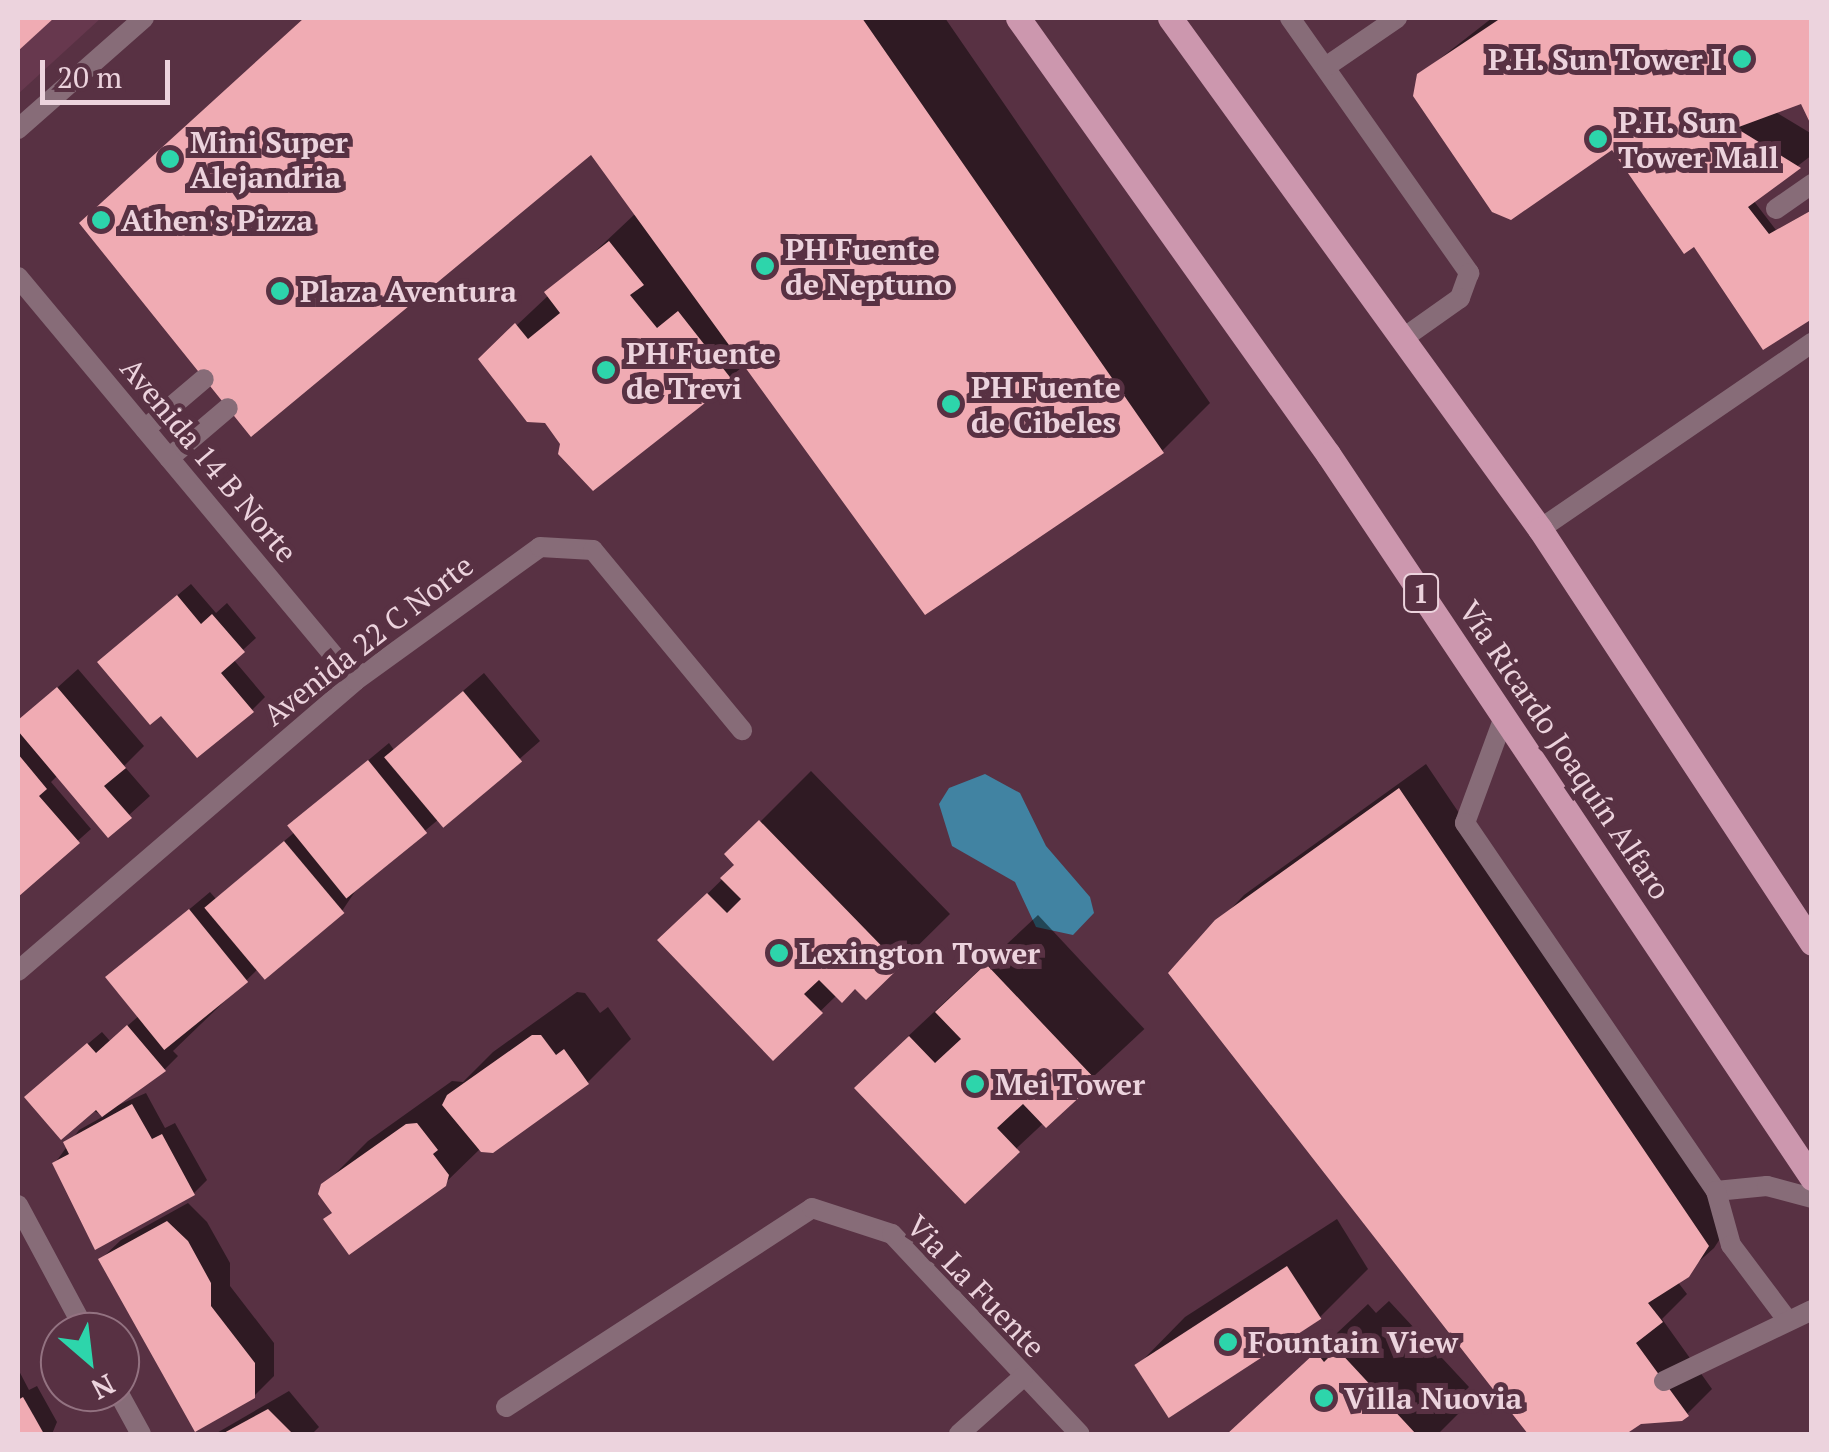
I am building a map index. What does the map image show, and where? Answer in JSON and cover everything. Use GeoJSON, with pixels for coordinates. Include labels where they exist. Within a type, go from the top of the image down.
{"type":"FeatureCollection","features":[{"type":"Feature","properties":{"kind":"main road","name":"Vía Ricardo Joaquín Alfaro"},"geometry":{"type":"LineString","coordinates":[[1018,18],[1328,454],[1812,1178]]}},
{"type":"Feature","properties":{"kind":"main road"},"geometry":{"type":"LineString","coordinates":[[1170,18],[1540,529],[1812,943]]}},
{"type":"Feature","properties":{"kind":"street"},"geometry":{"type":"LineString","coordinates":[[18,129],[144,18]]}},
{"type":"Feature","properties":{"kind":"street"},"geometry":{"type":"LineString","coordinates":[[1290,18],[1469,272],[1460,298],[1402,339]]}},
{"type":"Feature","properties":{"kind":"street"},"geometry":{"type":"LineString","coordinates":[[1327,66],[1398,18]]}},
{"type":"Feature","properties":{"kind":"street"},"geometry":{"type":"LineString","coordinates":[[1776,209],[1812,184]]}},
{"type":"Feature","properties":{"kind":"street","name":"Avenida 14 B Norte"},"geometry":{"type":"LineString","coordinates":[[18,277],[356,681]]}},
{"type":"Feature","properties":{"kind":"street"},"geometry":{"type":"LineString","coordinates":[[1540,529],[1812,343]]}},
{"type":"Feature","properties":{"kind":"street"},"geometry":{"type":"LineString","coordinates":[[144,429],[204,379]]}},
{"type":"Feature","properties":{"kind":"street"},"geometry":{"type":"LineString","coordinates":[[169,458],[228,408]]}},
{"type":"Feature","properties":{"kind":"street","name":"Avenida 22 C Norte"},"geometry":{"type":"LineString","coordinates":[[18,971],[356,681],[540,548],[592,550],[742,730]]}},
{"type":"Feature","properties":{"kind":"street"},"geometry":{"type":"LineString","coordinates":[[1504,717],[1465,823],[1716,1192],[1731,1245],[1788,1320]]}},
{"type":"Feature","properties":{"kind":"street"},"geometry":{"type":"LineString","coordinates":[[1716,1192],[1767,1186],[1812,1198]]}},
{"type":"Feature","properties":{"kind":"street"},"geometry":{"type":"LineString","coordinates":[[18,1204],[75,1312]]}},
{"type":"Feature","properties":{"kind":"street","name":"Via La Fuente"},"geometry":{"type":"LineString","coordinates":[[506,1407],[812,1208],[892,1234],[1080,1434]]}},
{"type":"Feature","properties":{"kind":"street"},"geometry":{"type":"LineString","coordinates":[[1664,1382],[1812,1310]]}},
{"type":"Feature","properties":{"kind":"street"},"geometry":{"type":"LineString","coordinates":[[959,1434],[1023,1377]]}},
{"type":"Feature","properties":{"kind":"street"},"geometry":{"type":"LineString","coordinates":[[129,1412],[141,1434]]}},
{"type":"Feature","properties":{"kind":"shaded area"},"geometry":{"type":"Polygon","coordinates":[[[18,18],[101,18],[18,94],[18,18]]]}},
{"type":"Feature","properties":{"kind":"water"},"geometry":{"type":"Polygon","coordinates":[[[985,774],[1020,793],[1046,846],[1090,897],[1094,913],[1073,935],[1036,927],[1015,882],[952,846],[939,804],[949,788],[985,774]]]}},
{"type":"Feature","properties":{"kind":"building"},"geometry":{"type":"Polygon","coordinates":[[[18,18],[54,18],[18,51],[18,18]]]}},
{"type":"Feature","properties":{"kind":"building"},"geometry":{"type":"Polygon","coordinates":[[[304,18],[862,18],[1164,453],[925,615],[591,155],[251,437],[79,223],[304,18]]]}},
{"type":"Feature","properties":{"kind":"building","name":"P.H. Sun Tower Mall"},"geometry":{"type":"Polygon","coordinates":[[[1501,18],[1812,18],[1812,127],[1801,104],[1736,128],[1801,168],[1748,207],[1769,234],[1812,210],[1812,319],[1763,350],[1694,247],[1684,254],[1612,150],[1511,220],[1492,212],[1413,96],[1417,74],[1501,18]]]}},
{"type":"Feature","properties":{"kind":"building","name":"PH Fuente de Trevi"},"geometry":{"type":"Polygon","coordinates":[[[609,241],[644,285],[630,295],[657,328],[678,311],[733,381],[593,491],[558,454],[560,444],[545,423],[527,422],[478,359],[515,323],[528,339],[560,313],[544,292],[609,241]]]}},
{"type":"Feature","properties":{"kind":"building"},"geometry":{"type":"Polygon","coordinates":[[[177,595],[201,624],[212,614],[245,652],[221,673],[254,712],[197,758],[161,716],[150,725],[97,662],[177,595]]]}},
{"type":"Feature","properties":{"kind":"building"},"geometry":{"type":"Polygon","coordinates":[[[57,687],[126,768],[104,786],[132,818],[108,838],[18,731],[18,720],[57,687]]]}},
{"type":"Feature","properties":{"kind":"building"},"geometry":{"type":"Polygon","coordinates":[[[463,691],[522,761],[443,828],[384,757],[463,691]]]}},
{"type":"Feature","properties":{"kind":"building"},"geometry":{"type":"Polygon","coordinates":[[[18,754],[47,789],[39,796],[80,843],[18,897],[18,754]]]}},
{"type":"Feature","properties":{"kind":"building"},"geometry":{"type":"Polygon","coordinates":[[[368,760],[427,833],[346,899],[287,825],[368,760]]]}},
{"type":"Feature","properties":{"kind":"building"},"geometry":{"type":"Polygon","coordinates":[[[1399,788],[1709,1246],[1689,1277],[1648,1303],[1663,1322],[1636,1343],[1689,1416],[1682,1421],[1641,1424],[1626,1434],[1528,1434],[1168,973],[1215,920],[1399,788]]]}},
{"type":"Feature","properties":{"kind":"building","name":"Lexington Tower"},"geometry":{"type":"Polygon","coordinates":[[[759,820],[901,966],[866,1000],[855,989],[842,1003],[819,980],[804,994],[823,1013],[773,1061],[657,940],[707,893],[727,913],[741,899],[720,878],[734,865],[724,854],[759,820]]]}},
{"type":"Feature","properties":{"kind":"building"},"geometry":{"type":"Polygon","coordinates":[[[284,841],[344,913],[265,980],[204,908],[284,841]]]}},
{"type":"Feature","properties":{"kind":"building"},"geometry":{"type":"Polygon","coordinates":[[[189,909],[248,982],[164,1050],[105,977],[189,909]]]}},
{"type":"Feature","properties":{"kind":"building","name":"Mei Tower"},"geometry":{"type":"Polygon","coordinates":[[[986,964],[1097,1081],[1046,1128],[1023,1104],[997,1128],[1020,1152],[965,1204],[854,1088],[909,1036],[935,1063],[961,1039],[935,1012],[986,964]]]}},
{"type":"Feature","properties":{"kind":"building"},"geometry":{"type":"Polygon","coordinates":[[[127,1025],[166,1071],[102,1117],[96,1110],[61,1140],[24,1097],[87,1043],[96,1053],[127,1025]]]}},
{"type":"Feature","properties":{"kind":"building"},"geometry":{"type":"Polygon","coordinates":[[[532,1035],[541,1035],[556,1055],[564,1049],[589,1084],[493,1153],[481,1152],[442,1105],[447,1095],[532,1035]]]}},
{"type":"Feature","properties":{"kind":"building"},"geometry":{"type":"Polygon","coordinates":[[[132,1104],[152,1139],[162,1134],[195,1195],[95,1250],[52,1163],[69,1154],[63,1142],[132,1104]]]}},
{"type":"Feature","properties":{"kind":"building"},"geometry":{"type":"Polygon","coordinates":[[[417,1123],[438,1150],[433,1154],[449,1175],[446,1186],[349,1255],[323,1219],[332,1213],[318,1194],[321,1184],[406,1124],[417,1123]]]}},
{"type":"Feature","properties":{"kind":"building"},"geometry":{"type":"Polygon","coordinates":[[[167,1221],[188,1241],[211,1283],[211,1306],[255,1363],[255,1398],[195,1432],[140,1334],[140,1312],[128,1312],[98,1259],[167,1221]]]}},
{"type":"Feature","properties":{"kind":"building","name":"Fountain View"},"geometry":{"type":"Polygon","coordinates":[[[1287,1266],[1321,1319],[1169,1418],[1134,1365],[1287,1266]]]}},
{"type":"Feature","properties":{"kind":"building","name":"Villa Nuovia"},"geometry":{"type":"Polygon","coordinates":[[[1337,1349],[1416,1434],[1227,1434],[1316,1352],[1324,1362],[1337,1349]]]}},
{"type":"Feature","properties":{"kind":"building"},"geometry":{"type":"Polygon","coordinates":[[[23,1397],[44,1434],[18,1434],[18,1400],[23,1397]]]}},
{"type":"Feature","properties":{"kind":"building"},"geometry":{"type":"Polygon","coordinates":[[[268,1409],[293,1434],[222,1434],[268,1409]]]}},
{"type":"Feature","properties":{"kind":"place","name":"P.H. Sun Tower I"},"geometry":{"type":"Point","coordinates":[1742,59]}},
{"type":"Feature","properties":{"kind":"place","name":"P.H. Sun Tower Mall"},"geometry":{"type":"Point","coordinates":[1598,139]}},
{"type":"Feature","properties":{"kind":"place","name":"Mini Super Alejandria"},"geometry":{"type":"Point","coordinates":[170,159]}},
{"type":"Feature","properties":{"kind":"place","name":"Athen's Pizza"},"geometry":{"type":"Point","coordinates":[101,220]}},
{"type":"Feature","properties":{"kind":"place","name":"PH Fuente de Neptuno"},"geometry":{"type":"Point","coordinates":[765,266]}},
{"type":"Feature","properties":{"kind":"place","name":"Plaza Aventura"},"geometry":{"type":"Point","coordinates":[280,291]}},
{"type":"Feature","properties":{"kind":"place","name":"PH Fuente de Trevi"},"geometry":{"type":"Point","coordinates":[606,370]}},
{"type":"Feature","properties":{"kind":"place","name":"PH Fuente de Cibeles"},"geometry":{"type":"Point","coordinates":[951,404]}},
{"type":"Feature","properties":{"kind":"place","name":"Lexington Tower"},"geometry":{"type":"Point","coordinates":[779,953]}},
{"type":"Feature","properties":{"kind":"place","name":"Mei Tower"},"geometry":{"type":"Point","coordinates":[975,1084]}},
{"type":"Feature","properties":{"kind":"place","name":"Fountain View"},"geometry":{"type":"Point","coordinates":[1228,1342]}},
{"type":"Feature","properties":{"kind":"place","name":"Villa Nuovia"},"geometry":{"type":"Point","coordinates":[1324,1398]}}]}
